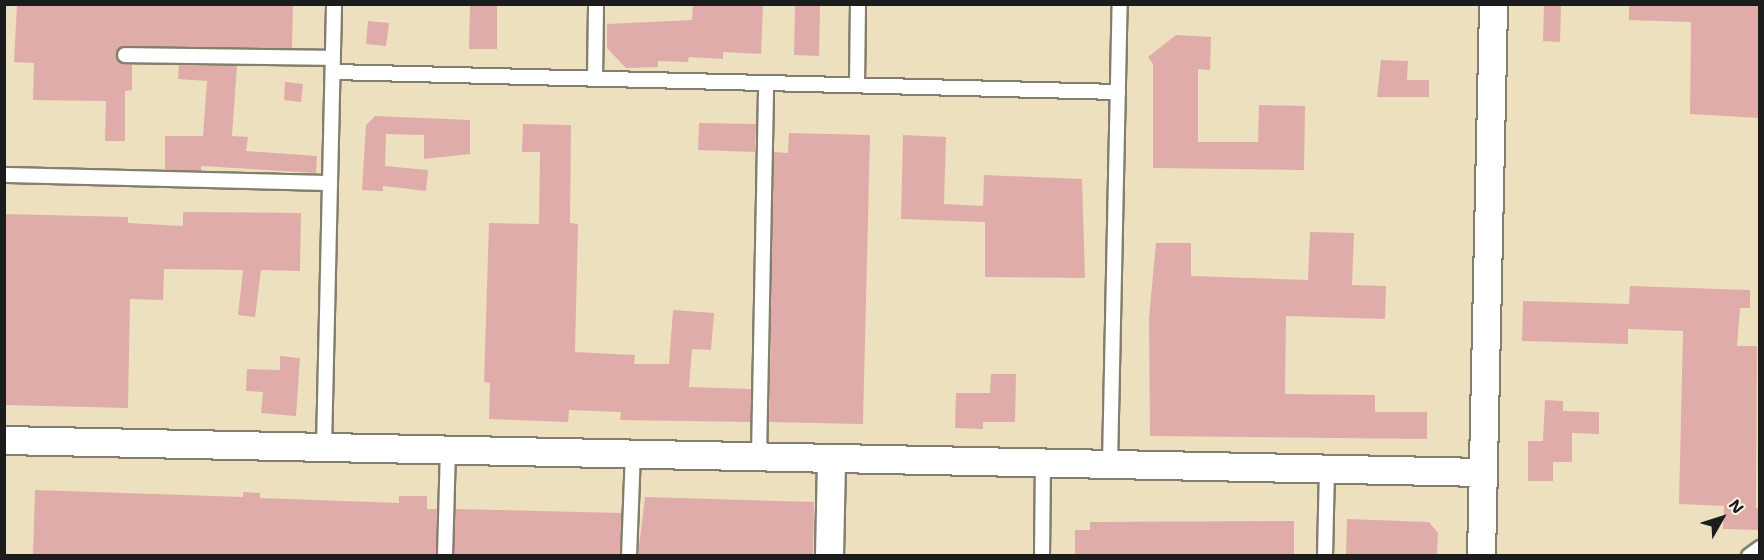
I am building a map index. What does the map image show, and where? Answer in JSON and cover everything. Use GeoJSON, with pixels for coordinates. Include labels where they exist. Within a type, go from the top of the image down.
{"type":"FeatureCollection","features":[{"type":"Feature","properties":{"kind":"street"},"geometry":{"type":"LineString","coordinates":[[1481,555],[1493,4]]}},
{"type":"Feature","properties":{"kind":"street"},"geometry":{"type":"LineString","coordinates":[[4,440],[1483,472]]}},
{"type":"Feature","properties":{"kind":"street"},"geometry":{"type":"LineString","coordinates":[[829,555],[831,458]]}},
{"type":"Feature","properties":{"kind":"lane"},"geometry":{"type":"LineString","coordinates":[[324,447],[334,4]]}},
{"type":"Feature","properties":{"kind":"lane"},"geometry":{"type":"LineString","coordinates":[[595,79],[596,4]]}},
{"type":"Feature","properties":{"kind":"lane"},"geometry":{"type":"LineString","coordinates":[[857,85],[858,4]]}},
{"type":"Feature","properties":{"kind":"lane"},"geometry":{"type":"LineString","coordinates":[[1110,464],[1120,4]]}},
{"type":"Feature","properties":{"kind":"lane"},"geometry":{"type":"LineString","coordinates":[[125,55],[333,58]]}},
{"type":"Feature","properties":{"kind":"lane"},"geometry":{"type":"LineString","coordinates":[[333,72],[1118,92]]}},
{"type":"Feature","properties":{"kind":"lane"},"geometry":{"type":"LineString","coordinates":[[759,456],[766,83]]}},
{"type":"Feature","properties":{"kind":"lane"},"geometry":{"type":"LineString","coordinates":[[4,175],[330,183]]}},
{"type":"Feature","properties":{"kind":"lane"},"geometry":{"type":"LineString","coordinates":[[445,555],[448,450]]}},
{"type":"Feature","properties":{"kind":"lane"},"geometry":{"type":"LineString","coordinates":[[629,555],[633,453]]}},
{"type":"Feature","properties":{"kind":"lane"},"geometry":{"type":"LineString","coordinates":[[1042,555],[1043,462]]}},
{"type":"Feature","properties":{"kind":"lane"},"geometry":{"type":"LineString","coordinates":[[1325,555],[1327,468]]}},
{"type":"Feature","properties":{"kind":"lane"},"geometry":{"type":"LineString","coordinates":[[1749,555],[1760,548]]}},
{"type":"Feature","properties":{"kind":"building"},"geometry":{"type":"Polygon","coordinates":[[[17,4],[293,4],[292,48],[121,47],[117,60],[132,64],[132,90],[125,91],[125,141],[105,141],[106,101],[33,100],[34,63],[14,62],[17,4]]]}},
{"type":"Feature","properties":{"kind":"building"},"geometry":{"type":"Polygon","coordinates":[[[470,4],[497,4],[497,49],[469,49],[470,4]]]}},
{"type":"Feature","properties":{"kind":"building"},"geometry":{"type":"Polygon","coordinates":[[[693,4],[763,4],[761,54],[723,52],[723,59],[689,57],[688,62],[658,61],[658,67],[626,68],[607,48],[607,24],[692,20],[693,4]]]}},
{"type":"Feature","properties":{"kind":"building"},"geometry":{"type":"Polygon","coordinates":[[[795,4],[820,4],[819,56],[794,55],[795,4]]]}},
{"type":"Feature","properties":{"kind":"building"},"geometry":{"type":"Polygon","coordinates":[[[1544,4],[1561,4],[1560,42],[1543,41],[1544,4]]]}},
{"type":"Feature","properties":{"kind":"building"},"geometry":{"type":"Polygon","coordinates":[[[1629,4],[1760,4],[1760,118],[1690,114],[1691,22],[1629,20],[1629,4]]]}},
{"type":"Feature","properties":{"kind":"building"},"geometry":{"type":"Polygon","coordinates":[[[368,21],[389,23],[386,46],[366,44],[368,21]]]}},
{"type":"Feature","properties":{"kind":"building"},"geometry":{"type":"Polygon","coordinates":[[[1176,35],[1211,37],[1210,70],[1198,69],[1198,142],[1258,142],[1259,105],[1305,106],[1304,170],[1153,168],[1153,64],[1148,57],[1176,35]]]}},
{"type":"Feature","properties":{"kind":"building"},"geometry":{"type":"Polygon","coordinates":[[[1381,60],[1408,61],[1407,80],[1429,80],[1429,97],[1377,97],[1381,60]]]}},
{"type":"Feature","properties":{"kind":"building"},"geometry":{"type":"Polygon","coordinates":[[[179,65],[237,66],[232,136],[248,137],[246,151],[317,156],[316,173],[201,166],[201,171],[165,170],[165,136],[203,136],[207,81],[178,79],[179,65]]]}},
{"type":"Feature","properties":{"kind":"building"},"geometry":{"type":"Polygon","coordinates":[[[285,82],[303,84],[301,102],[284,100],[285,82]]]}},
{"type":"Feature","properties":{"kind":"building"},"geometry":{"type":"Polygon","coordinates":[[[375,116],[470,120],[470,154],[424,159],[424,135],[386,134],[385,166],[428,170],[426,191],[383,186],[383,191],[362,190],[366,125],[375,116]]]}},
{"type":"Feature","properties":{"kind":"building"},"geometry":{"type":"Polygon","coordinates":[[[699,123],[756,124],[755,152],[698,150],[699,123]]]}},
{"type":"Feature","properties":{"kind":"building"},"geometry":{"type":"Polygon","coordinates":[[[523,124],[571,125],[570,223],[578,224],[575,352],[635,355],[634,364],[669,364],[673,310],[714,313],[711,350],[692,349],[689,387],[751,389],[751,422],[620,420],[621,412],[569,410],[568,422],[489,419],[490,383],[484,382],[489,223],[539,224],[540,152],[522,152],[523,124]]]}},
{"type":"Feature","properties":{"kind":"building"},"geometry":{"type":"Polygon","coordinates":[[[789,133],[870,135],[863,424],[769,422],[774,152],[788,153],[789,133]]]}},
{"type":"Feature","properties":{"kind":"building"},"geometry":{"type":"Polygon","coordinates":[[[903,135],[946,137],[944,204],[983,206],[984,175],[1082,179],[1085,278],[985,277],[985,222],[901,219],[903,135]]]}},
{"type":"Feature","properties":{"kind":"building"},"geometry":{"type":"Polygon","coordinates":[[[183,212],[301,213],[300,271],[261,270],[255,317],[238,315],[243,270],[164,269],[163,300],[130,299],[128,408],[4,405],[4,214],[128,217],[128,223],[183,226],[183,212]]]}},
{"type":"Feature","properties":{"kind":"building"},"geometry":{"type":"Polygon","coordinates":[[[1310,232],[1354,233],[1352,285],[1386,286],[1385,319],[1286,316],[1285,394],[1375,395],[1375,412],[1427,412],[1427,439],[1150,436],[1149,318],[1156,243],[1191,243],[1191,276],[1308,280],[1310,232]]]}},
{"type":"Feature","properties":{"kind":"building"},"geometry":{"type":"Polygon","coordinates":[[[1630,286],[1750,290],[1750,308],[1740,308],[1737,346],[1757,346],[1756,508],[1760,508],[1760,530],[1723,529],[1724,506],[1679,504],[1683,331],[1628,329],[1628,344],[1522,341],[1523,301],[1629,304],[1630,286]]]}},
{"type":"Feature","properties":{"kind":"building"},"geometry":{"type":"Polygon","coordinates":[[[280,356],[300,358],[296,416],[261,413],[263,392],[246,391],[247,369],[280,370],[280,356]]]}},
{"type":"Feature","properties":{"kind":"building"},"geometry":{"type":"Polygon","coordinates":[[[991,374],[1016,374],[1015,422],[983,422],[983,429],[955,428],[956,393],[990,393],[991,374]]]}},
{"type":"Feature","properties":{"kind":"building"},"geometry":{"type":"Polygon","coordinates":[[[1545,400],[1563,401],[1563,411],[1599,412],[1599,434],[1572,433],[1572,462],[1553,462],[1553,481],[1528,481],[1528,441],[1543,441],[1545,400]]]}},
{"type":"Feature","properties":{"kind":"building"},"geometry":{"type":"Polygon","coordinates":[[[35,490],[243,497],[243,492],[260,493],[260,498],[399,503],[399,496],[427,496],[427,509],[437,509],[436,555],[33,555],[35,490]]]}},
{"type":"Feature","properties":{"kind":"building"},"geometry":{"type":"Polygon","coordinates":[[[645,497],[814,502],[813,555],[638,555],[645,497]]]}},
{"type":"Feature","properties":{"kind":"building"},"geometry":{"type":"Polygon","coordinates":[[[455,509],[622,513],[620,555],[454,555],[455,509]]]}},
{"type":"Feature","properties":{"kind":"building"},"geometry":{"type":"Polygon","coordinates":[[[1347,519],[1429,522],[1438,533],[1437,555],[1346,555],[1347,519]]]}},
{"type":"Feature","properties":{"kind":"building"},"geometry":{"type":"Polygon","coordinates":[[[1294,521],[1294,555],[1075,555],[1075,530],[1090,530],[1090,522],[1294,521]]]}}]}
